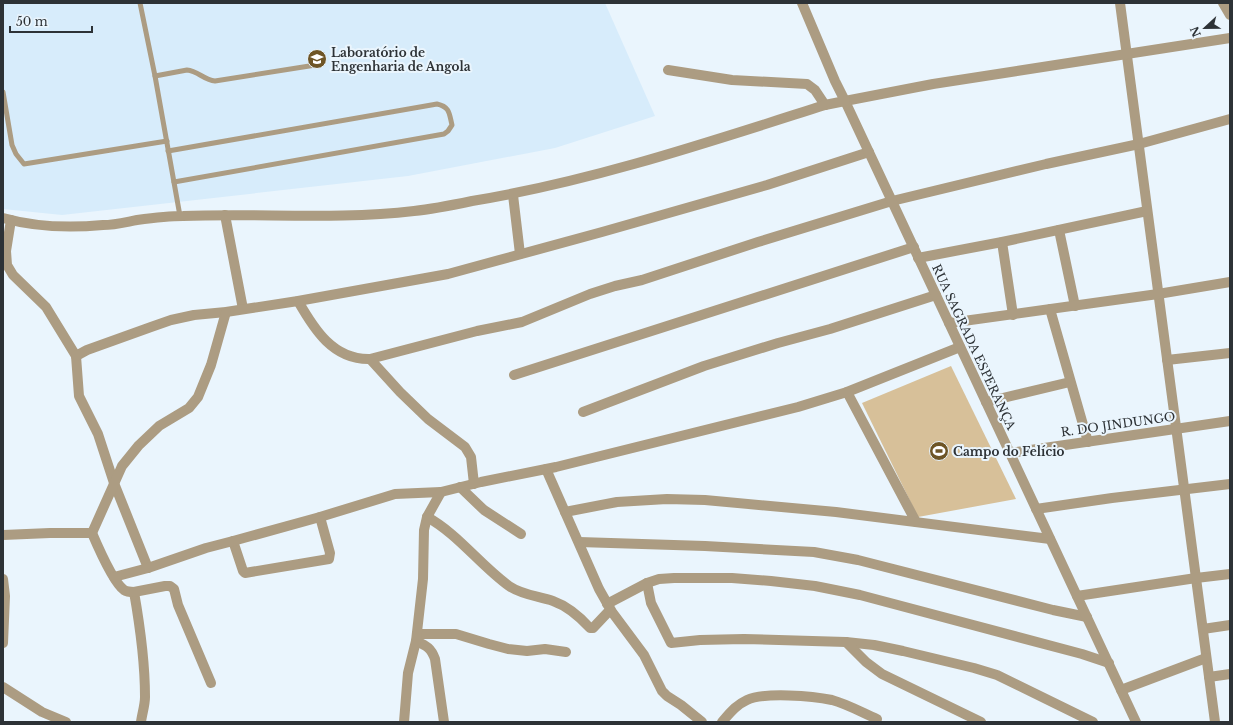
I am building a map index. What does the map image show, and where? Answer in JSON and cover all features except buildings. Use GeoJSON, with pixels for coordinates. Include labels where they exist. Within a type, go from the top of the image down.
{"type":"FeatureCollection","features":[{"type":"Feature","properties":{"kind":"street","name":"RUA SAGRADA ESPERANÇA"},"geometry":{"type":"LineString","coordinates":[[802,3],[835,81],[846,101],[1136,722]]}},
{"type":"Feature","properties":{"kind":"street"},"geometry":{"type":"LineString","coordinates":[[1117,3],[1120,3],[1127,54],[1215,722]]}},
{"type":"Feature","properties":{"kind":"street"},"geometry":{"type":"LineString","coordinates":[[1223,3],[1230,15]]}},
{"type":"Feature","properties":{"kind":"street"},"geometry":{"type":"LineString","coordinates":[[148,568],[114,482],[98,434],[79,396],[76,356],[46,307],[13,275],[7,265],[7,219],[32,224],[91,226],[180,216],[325,216],[371,215],[416,211],[560,184],[658,158],[825,105],[933,84],[1230,38]]}},
{"type":"Feature","properties":{"kind":"street"},"geometry":{"type":"LineString","coordinates":[[668,70],[732,80],[807,84],[815,90],[825,105]]}},
{"type":"Feature","properties":{"kind":"street"},"geometry":{"type":"LineString","coordinates":[[298,301],[323,339],[348,356],[358,359],[370,359],[477,331],[522,322],[608,288],[642,280],[758,242],[892,201],[1046,164],[1139,144],[1230,120]]}},
{"type":"Feature","properties":{"kind":"street"},"geometry":{"type":"LineString","coordinates":[[76,356],[88,350],[171,320],[194,314],[226,312],[298,301],[448,274],[745,191],[869,152]]}},
{"type":"Feature","properties":{"kind":"street"},"geometry":{"type":"LineString","coordinates":[[513,194],[520,254]]}},
{"type":"Feature","properties":{"kind":"street"},"geometry":{"type":"LineString","coordinates":[[918,258],[1002,242],[1147,211]]}},
{"type":"Feature","properties":{"kind":"street"},"geometry":{"type":"LineString","coordinates":[[225,215],[243,309]]}},
{"type":"Feature","properties":{"kind":"street"},"geometry":{"type":"LineString","coordinates":[[1059,230],[1075,306]]}},
{"type":"Feature","properties":{"kind":"street"},"geometry":{"type":"LineString","coordinates":[[1002,242],[1013,315]]}},
{"type":"Feature","properties":{"kind":"street"},"geometry":{"type":"LineString","coordinates":[[514,375],[914,247]]}},
{"type":"Feature","properties":{"kind":"street"},"geometry":{"type":"LineString","coordinates":[[949,323],[1158,294],[1230,282]]}},
{"type":"Feature","properties":{"kind":"street"},"geometry":{"type":"LineString","coordinates":[[583,412],[704,366],[778,343],[830,329],[936,295]]}},
{"type":"Feature","properties":{"kind":"street"},"geometry":{"type":"LineString","coordinates":[[1050,309],[1088,442]]}},
{"type":"Feature","properties":{"kind":"street"},"geometry":{"type":"LineString","coordinates":[[211,683],[178,605],[174,589],[170,586],[165,586],[134,592],[124,590],[114,577],[92,533],[122,466],[139,445],[158,426],[189,408],[198,397],[211,365],[226,312]]}},
{"type":"Feature","properties":{"kind":"street"},"geometry":{"type":"LineString","coordinates":[[114,577],[148,568],[206,548],[233,542],[395,494],[441,492],[460,488],[546,469],[783,410],[847,392],[960,347]]}},
{"type":"Feature","properties":{"kind":"street"},"geometry":{"type":"LineString","coordinates":[[1167,360],[1230,353]]}},
{"type":"Feature","properties":{"kind":"street"},"geometry":{"type":"LineString","coordinates":[[370,359],[400,392],[428,419],[465,447],[470,457],[474,484]]}},
{"type":"Feature","properties":{"kind":"street"},"geometry":{"type":"LineString","coordinates":[[986,402],[1070,382]]}},
{"type":"Feature","properties":{"kind":"street"},"geometry":{"type":"LineString","coordinates":[[847,392],[916,522]]}},
{"type":"Feature","properties":{"kind":"street","name":"R. DO JINDUNGO"},"geometry":{"type":"LineString","coordinates":[[1010,453],[1230,421]]}},
{"type":"Feature","properties":{"kind":"street"},"geometry":{"type":"LineString","coordinates":[[546,469],[598,589],[609,607],[644,655],[662,691],[702,722]]}},
{"type":"Feature","properties":{"kind":"street"},"geometry":{"type":"LineString","coordinates":[[1036,509],[1230,484]]}},
{"type":"Feature","properties":{"kind":"street"},"geometry":{"type":"LineString","coordinates":[[460,488],[484,510],[521,534]]}},
{"type":"Feature","properties":{"kind":"street"},"geometry":{"type":"LineString","coordinates":[[404,722],[408,673],[417,638],[423,579],[424,530],[427,517],[441,492]]}},
{"type":"Feature","properties":{"kind":"street"},"geometry":{"type":"LineString","coordinates":[[565,512],[617,502],[667,499],[705,500],[762,504],[1050,539]]}},
{"type":"Feature","properties":{"kind":"street"},"geometry":{"type":"LineString","coordinates":[[233,542],[245,573],[329,559],[330,553],[320,517]]}},
{"type":"Feature","properties":{"kind":"street"},"geometry":{"type":"LineString","coordinates":[[427,517],[445,529],[510,586],[518,591],[554,601],[568,609],[590,628],[592,628],[609,607],[647,583],[659,579],[674,578],[732,578],[815,586],[860,595],[1082,654],[1109,663]]}},
{"type":"Feature","properties":{"kind":"street"},"geometry":{"type":"LineString","coordinates":[[3,535],[50,532],[92,533]]}},
{"type":"Feature","properties":{"kind":"street"},"geometry":{"type":"LineString","coordinates":[[578,542],[712,546],[814,552],[858,560],[1053,610],[1087,617]]}},
{"type":"Feature","properties":{"kind":"street"},"geometry":{"type":"LineString","coordinates":[[1077,596],[1230,574]]}},
{"type":"Feature","properties":{"kind":"street"},"geometry":{"type":"LineString","coordinates":[[3,579],[5,596],[3,643]]}},
{"type":"Feature","properties":{"kind":"street"},"geometry":{"type":"LineString","coordinates":[[647,583],[651,603],[671,643],[700,640],[744,640],[846,642],[874,645],[974,668],[997,675],[1093,722]]}},
{"type":"Feature","properties":{"kind":"street"},"geometry":{"type":"LineString","coordinates":[[134,592],[144,672],[145,699],[141,722]]}},
{"type":"Feature","properties":{"kind":"street"},"geometry":{"type":"LineString","coordinates":[[1203,629],[1230,625]]}},
{"type":"Feature","properties":{"kind":"street"},"geometry":{"type":"LineString","coordinates":[[417,638],[456,634],[508,649],[527,651],[545,649],[566,652]]}},
{"type":"Feature","properties":{"kind":"street"},"geometry":{"type":"LineString","coordinates":[[417,638],[432,651],[435,659],[444,722]]}},
{"type":"Feature","properties":{"kind":"street"},"geometry":{"type":"LineString","coordinates":[[846,642],[866,662],[882,674],[981,722]]}},
{"type":"Feature","properties":{"kind":"street"},"geometry":{"type":"LineString","coordinates":[[1121,690],[1206,658]]}},
{"type":"Feature","properties":{"kind":"street"},"geometry":{"type":"LineString","coordinates":[[1209,677],[1230,674]]}},
{"type":"Feature","properties":{"kind":"street"},"geometry":{"type":"LineString","coordinates":[[3,687],[42,712],[66,722]]}},
{"type":"Feature","properties":{"kind":"street"},"geometry":{"type":"LineString","coordinates":[[722,722],[736,706],[760,696],[804,696],[832,700],[878,719]]}},
{"type":"Feature","properties":{"kind":"lane"},"geometry":{"type":"LineString","coordinates":[[140,3],[155,76],[180,216]]}},
{"type":"Feature","properties":{"kind":"lane"},"geometry":{"type":"LineString","coordinates":[[155,76],[192,70],[208,80],[215,81],[322,64]]}},
{"type":"Feature","properties":{"kind":"lane"},"geometry":{"type":"LineString","coordinates":[[3,92],[12,145],[16,154],[24,164],[167,141]]}},
{"type":"Feature","properties":{"kind":"lane"},"geometry":{"type":"LineString","coordinates":[[168,151],[437,104],[448,109],[452,125],[444,134],[174,182]]}},
{"type":"Feature","properties":{"kind":"shaded area","name":"Laboratório de Engenharia de Angola"},"geometry":{"type":"Polygon","coordinates":[[[3,3],[605,3],[655,116],[555,148],[408,176],[62,215],[3,209],[3,3]]]}},
{"type":"Feature","properties":{"kind":"shaded area","name":"Campo do Felício"},"geometry":{"type":"Polygon","coordinates":[[[951,366],[1016,499],[918,517],[862,403],[951,366]]]}},
{"type":"Feature","properties":{"kind":"place","name":"Laboratório de Engenharia de Angola"},"geometry":{"type":"Point","coordinates":[317,59]}},
{"type":"Feature","properties":{"kind":"place","name":"Campo do Felício"},"geometry":{"type":"Point","coordinates":[939,451]}}]}
